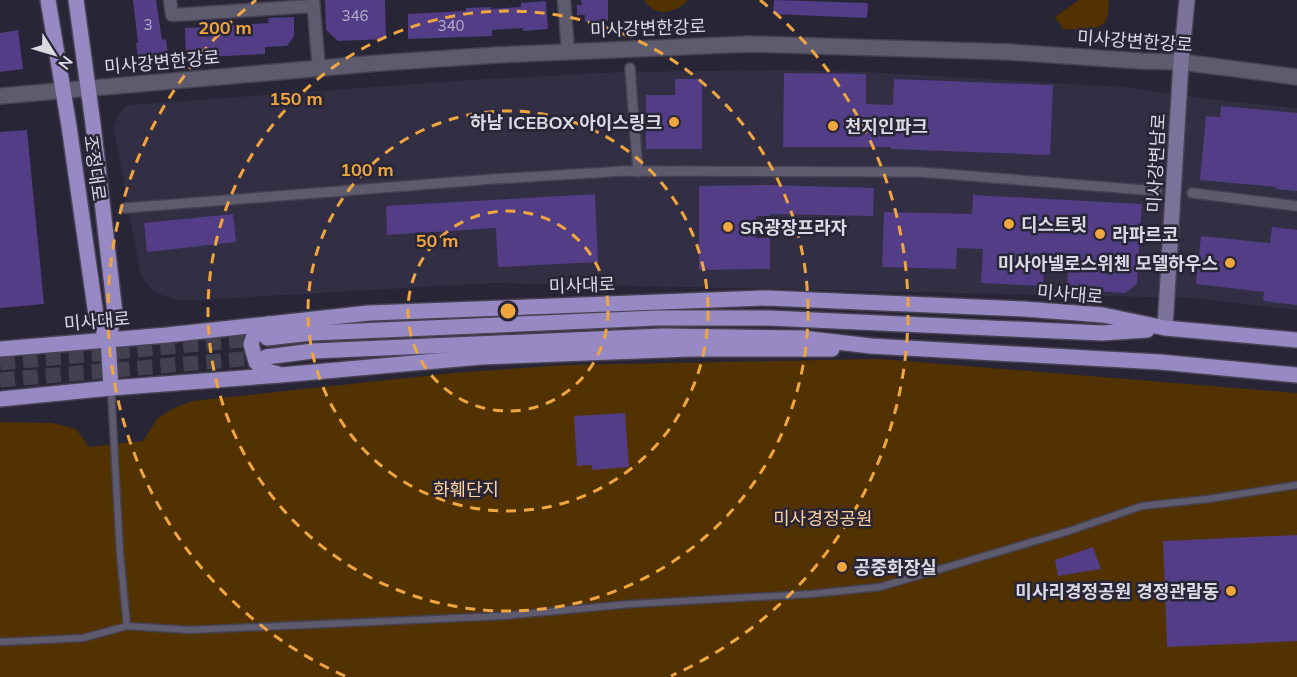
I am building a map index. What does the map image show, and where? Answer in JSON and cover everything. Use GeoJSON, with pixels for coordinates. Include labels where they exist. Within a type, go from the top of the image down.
{"type":"FeatureCollection","features":[{"type":"Feature","properties":{"kind":"main road","name":"조정대로"},"geometry":{"type":"LineString","coordinates":[[48,0],[57,62],[64,90],[96,315],[108,339]]}},
{"type":"Feature","properties":{"kind":"main road","name":"조정대로"},"geometry":{"type":"LineString","coordinates":[[76,0],[115,313],[108,339],[111,388]]}},
{"type":"Feature","properties":{"kind":"main road","name":"미사강변남로"},"geometry":{"type":"LineString","coordinates":[[1165,328],[1186,0]]}},
{"type":"Feature","properties":{"kind":"main road","name":"미사대로"},"geometry":{"type":"LineString","coordinates":[[0,349],[166,335],[267,331],[369,313],[767,298],[1024,309],[1103,315],[1165,328],[1297,340]]}},
{"type":"Feature","properties":{"kind":"main road"},"geometry":{"type":"LineString","coordinates":[[267,331],[254,335],[251,344],[256,362],[264,370],[281,375]]}},
{"type":"Feature","properties":{"kind":"main road"},"geometry":{"type":"LineString","coordinates":[[266,357],[314,351],[663,336],[802,338],[871,346],[1160,362],[1297,375]]}},
{"type":"Feature","properties":{"kind":"main road"},"geometry":{"type":"LineString","coordinates":[[0,399],[481,357],[690,350],[830,350],[871,346]]}},
{"type":"Feature","properties":{"kind":"street"},"geometry":{"type":"LineString","coordinates":[[170,0],[172,15],[313,3],[319,69]]}},
{"type":"Feature","properties":{"kind":"street"},"geometry":{"type":"LineString","coordinates":[[564,0],[568,51]]}},
{"type":"Feature","properties":{"kind":"street","name":"미사강변한강로"},"geometry":{"type":"LineString","coordinates":[[0,96],[391,62],[568,51],[779,44],[1010,52],[1181,62],[1297,77]]}},
{"type":"Feature","properties":{"kind":"street"},"geometry":{"type":"LineString","coordinates":[[630,68],[638,172]]}},
{"type":"Feature","properties":{"kind":"street"},"geometry":{"type":"LineString","coordinates":[[125,208],[494,179],[638,172],[920,172],[1157,190]]}},
{"type":"Feature","properties":{"kind":"street"},"geometry":{"type":"LineString","coordinates":[[1192,193],[1297,206]]}},
{"type":"Feature","properties":{"kind":"lane"},"geometry":{"type":"LineString","coordinates":[[111,388],[120,554],[127,626]]}},
{"type":"Feature","properties":{"kind":"lane"},"geometry":{"type":"LineString","coordinates":[[0,642],[83,638],[127,626],[190,630],[491,616],[630,604],[880,588],[1069,531],[1142,506],[1297,485]]}},
{"type":"Feature","properties":{"kind":"shaded area"},"geometry":{"type":"Polygon","coordinates":[[[779,70],[868,72],[1123,87],[1297,108],[1297,310],[1192,298],[494,283],[181,301],[155,293],[141,277],[114,128],[118,114],[128,105],[468,80],[621,72],[779,70]]]}},
{"type":"Feature","properties":{"kind":"green space"},"geometry":{"type":"Polygon","coordinates":[[[644,0],[686,0],[687,2],[676,9],[665,12],[654,9],[644,0]]]}},
{"type":"Feature","properties":{"kind":"green space"},"geometry":{"type":"Polygon","coordinates":[[[1079,0],[1109,0],[1108,15],[1103,24],[1087,29],[1063,29],[1055,17],[1079,0]]]}},
{"type":"Feature","properties":{"kind":"green space","name":"미사경정공원"},"geometry":{"type":"Polygon","coordinates":[[[881,359],[1297,393],[1297,677],[0,677],[0,422],[52,423],[76,429],[89,447],[143,441],[157,419],[174,408],[193,401],[453,373],[566,365],[881,359]]]}},
{"type":"Feature","properties":{"kind":"building"},"geometry":{"type":"Polygon","coordinates":[[[133,0],[156,0],[162,40],[166,39],[169,62],[139,66],[133,0]]]}},
{"type":"Feature","properties":{"kind":"building"},"geometry":{"type":"Polygon","coordinates":[[[325,0],[385,0],[386,39],[338,41],[326,30],[325,0]]]}},
{"type":"Feature","properties":{"kind":"building"},"geometry":{"type":"Polygon","coordinates":[[[581,0],[608,0],[608,21],[585,22],[585,15],[577,15],[577,5],[582,5],[581,0]]]}},
{"type":"Feature","properties":{"kind":"building"},"geometry":{"type":"Polygon","coordinates":[[[774,0],[868,3],[867,18],[773,14],[774,0]]]}},
{"type":"Feature","properties":{"kind":"building"},"geometry":{"type":"Polygon","coordinates":[[[546,1],[548,29],[492,30],[492,36],[408,39],[408,14],[466,11],[466,8],[521,7],[521,3],[546,1]]]}},
{"type":"Feature","properties":{"kind":"building"},"geometry":{"type":"Polygon","coordinates":[[[294,17],[294,36],[287,46],[265,47],[265,54],[186,58],[185,28],[269,23],[268,18],[294,17]]]}},
{"type":"Feature","properties":{"kind":"building"},"geometry":{"type":"Polygon","coordinates":[[[18,30],[23,69],[0,72],[0,33],[18,30]]]}},
{"type":"Feature","properties":{"kind":"building"},"geometry":{"type":"Polygon","coordinates":[[[784,73],[866,74],[866,104],[893,105],[894,79],[1053,85],[1050,155],[891,149],[891,147],[783,147],[784,73]]]}},
{"type":"Feature","properties":{"kind":"building","name":"하남 ICEBOX 아이스링크"},"geometry":{"type":"Polygon","coordinates":[[[675,79],[702,79],[702,149],[646,149],[646,95],[675,95],[675,79]]]}},
{"type":"Feature","properties":{"kind":"building"},"geometry":{"type":"Polygon","coordinates":[[[1221,106],[1297,113],[1297,191],[1200,180],[1206,116],[1220,117],[1221,106]]]}},
{"type":"Feature","properties":{"kind":"building"},"geometry":{"type":"Polygon","coordinates":[[[27,130],[44,304],[0,308],[0,132],[27,130]]]}},
{"type":"Feature","properties":{"kind":"building","name":"SR광장프라자"},"geometry":{"type":"Polygon","coordinates":[[[770,185],[874,188],[873,216],[770,214],[770,216],[756,216],[756,238],[770,238],[770,269],[699,270],[699,186],[770,185]]]}},
{"type":"Feature","properties":{"kind":"building"},"geometry":{"type":"Polygon","coordinates":[[[595,194],[598,262],[498,267],[496,228],[387,235],[386,206],[595,194]]]}},
{"type":"Feature","properties":{"kind":"building"},"geometry":{"type":"Polygon","coordinates":[[[973,195],[1142,204],[1137,284],[1125,293],[1067,289],[1068,265],[1044,264],[1043,286],[981,283],[983,249],[957,248],[956,269],[882,267],[884,212],[972,214],[973,195]]]}},
{"type":"Feature","properties":{"kind":"building"},"geometry":{"type":"Polygon","coordinates":[[[233,214],[236,242],[147,252],[144,223],[233,214]]]}},
{"type":"Feature","properties":{"kind":"building"},"geometry":{"type":"Polygon","coordinates":[[[1272,227],[1297,230],[1297,305],[1263,301],[1264,292],[1196,284],[1201,236],[1270,243],[1272,227]]]}},
{"type":"Feature","properties":{"kind":"building"},"geometry":{"type":"Polygon","coordinates":[[[625,413],[629,467],[592,470],[592,465],[577,466],[574,416],[625,413]]]}},
{"type":"Feature","properties":{"kind":"building","name":"미사리경정공원 경정관람동"},"geometry":{"type":"Polygon","coordinates":[[[1297,535],[1297,641],[1167,647],[1163,541],[1297,535]]]}},
{"type":"Feature","properties":{"kind":"building"},"geometry":{"type":"Polygon","coordinates":[[[1093,547],[1101,569],[1058,576],[1055,560],[1093,547]]]}},
{"type":"Feature","properties":{"kind":"tunnel"},"geometry":{"type":"LineString","coordinates":[[0,363],[264,338]]}},
{"type":"Feature","properties":{"kind":"tunnel"},"geometry":{"type":"LineString","coordinates":[[0,380],[266,357]]}},
{"type":"Feature","properties":{"kind":"place","name":"하남 ICEBOX 아이스링크"},"geometry":{"type":"Point","coordinates":[674,122]}},
{"type":"Feature","properties":{"kind":"place","name":"천지인파크"},"geometry":{"type":"Point","coordinates":[833,126]}},
{"type":"Feature","properties":{"kind":"place","name":"디스트릿"},"geometry":{"type":"Point","coordinates":[1009,224]}},
{"type":"Feature","properties":{"kind":"place","name":"SR광장프라자"},"geometry":{"type":"Point","coordinates":[728,227]}},
{"type":"Feature","properties":{"kind":"place","name":"라파르코"},"geometry":{"type":"Point","coordinates":[1100,234]}},
{"type":"Feature","properties":{"kind":"place","name":"미사아넬로스위첸 모델하우스"},"geometry":{"type":"Point","coordinates":[1230,263]}},
{"type":"Feature","properties":{"kind":"place","name":"공중화장실"},"geometry":{"type":"Point","coordinates":[842,567]}},
{"type":"Feature","properties":{"kind":"place","name":"미사리경정공원 경정관람동"},"geometry":{"type":"Point","coordinates":[1231,591]}},
{"type":"Feature","properties":{"kind":"park label","name":"화훼단지"},"geometry":{"type":"Point","coordinates":[466,489]}}]}
